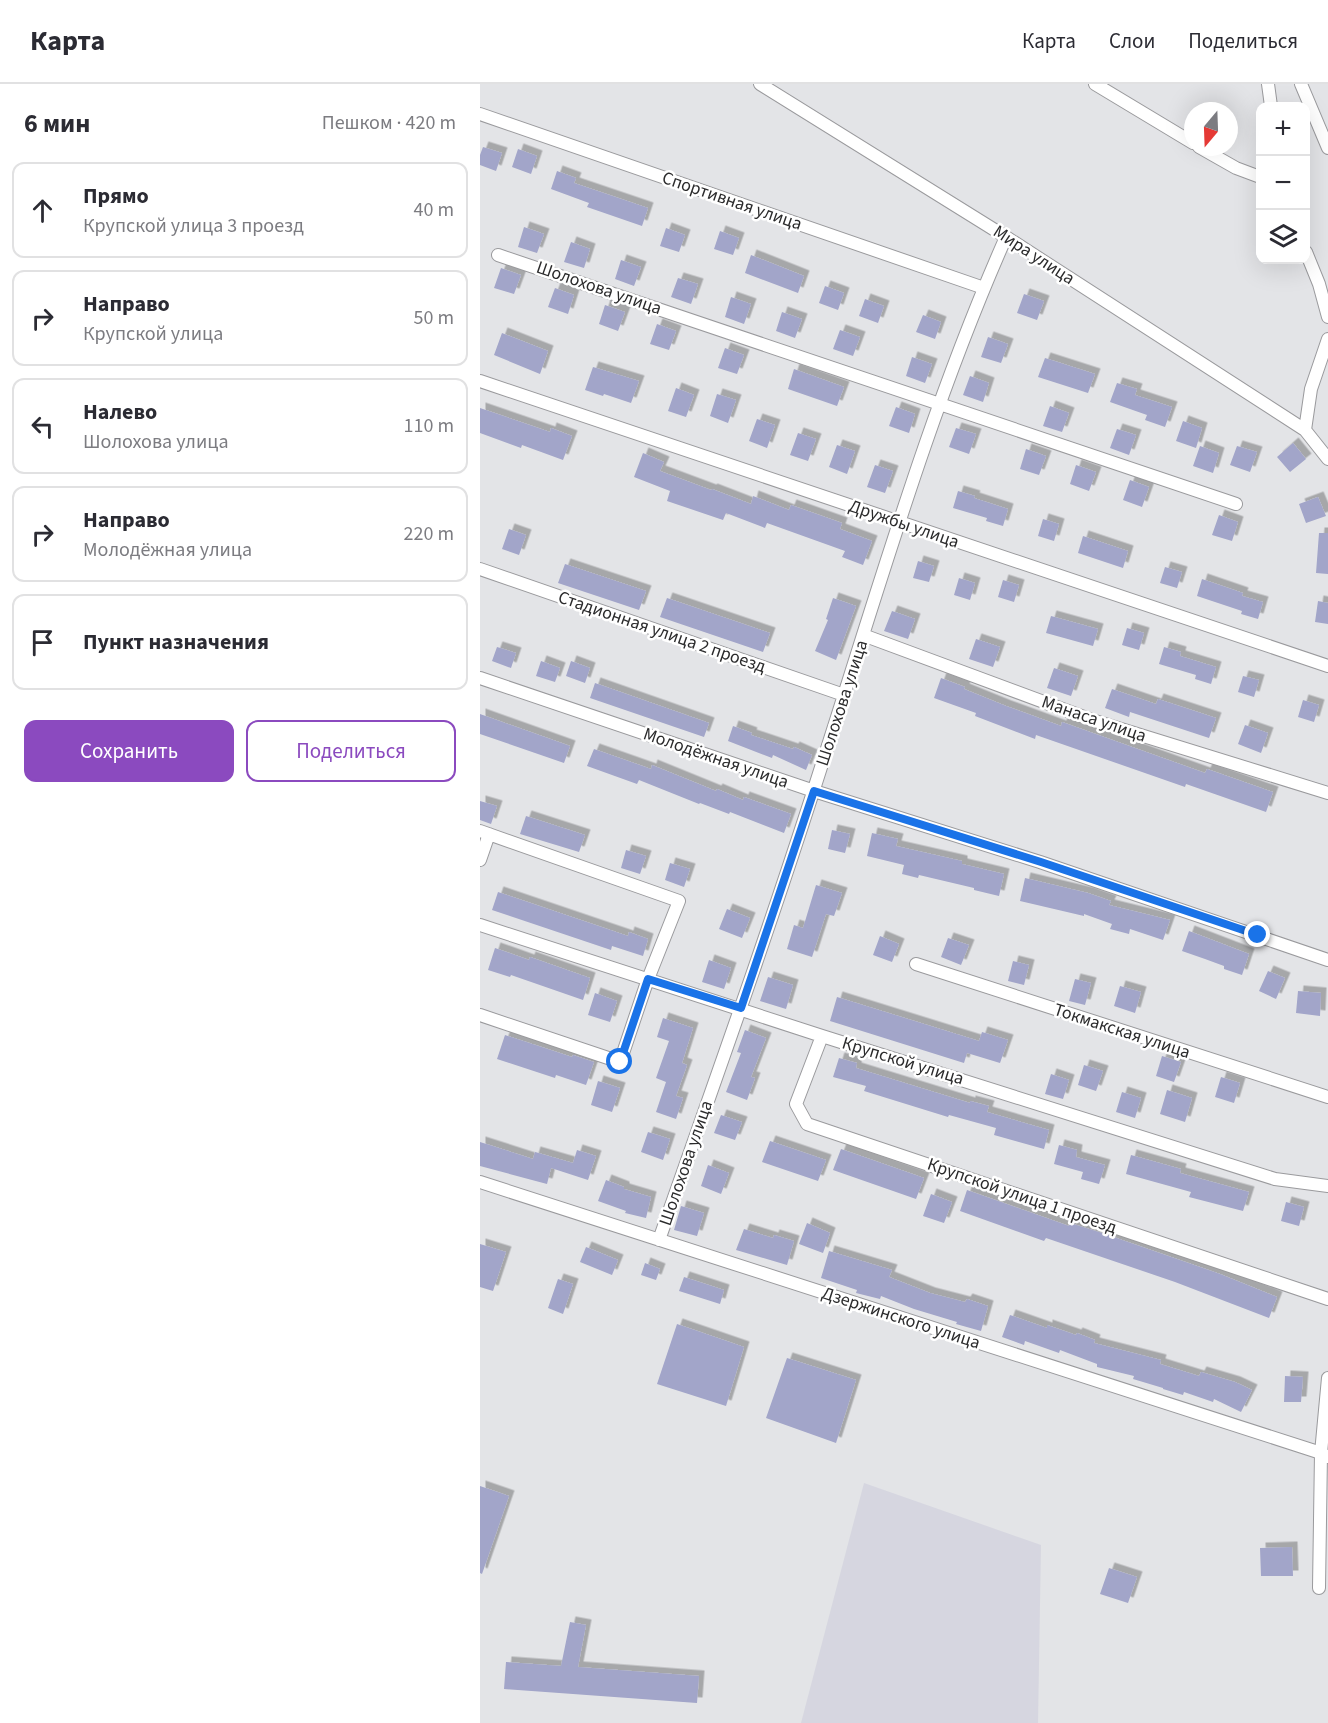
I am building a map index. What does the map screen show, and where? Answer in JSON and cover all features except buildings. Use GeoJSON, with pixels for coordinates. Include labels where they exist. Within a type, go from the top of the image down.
{"type":"FeatureCollection","features":[{"type":"Feature","properties":{"kind":"street","name":"Мира улица"},"geometry":{"type":"LineString","coordinates":[[760,84],[1006,237],[1305,430]]}},
{"type":"Feature","properties":{"kind":"street"},"geometry":{"type":"LineString","coordinates":[[1095,84],[1184,138]]}},
{"type":"Feature","properties":{"kind":"street"},"geometry":{"type":"LineString","coordinates":[[1268,84],[1270,102]]}},
{"type":"Feature","properties":{"kind":"street"},"geometry":{"type":"LineString","coordinates":[[1301,84],[1328,148]]}},
{"type":"Feature","properties":{"kind":"street","name":"Спортивная улица"},"geometry":{"type":"LineString","coordinates":[[480,114],[984,288]]}},
{"type":"Feature","properties":{"kind":"street"},"geometry":{"type":"LineString","coordinates":[[1215,156],[1256,176]]}},
{"type":"Feature","properties":{"kind":"street","name":"Шолохова улица"},"geometry":{"type":"LineString","coordinates":[[659,1240],[741,1008],[814,791],[898,523],[939,402],[1006,237]]}},
{"type":"Feature","properties":{"kind":"street","name":"Шолохова улица"},"geometry":{"type":"LineString","coordinates":[[498,255],[1236,504]]}},
{"type":"Feature","properties":{"kind":"street"},"geometry":{"type":"LineString","coordinates":[[1310,263],[1319,284],[1328,317]]}},
{"type":"Feature","properties":{"kind":"street"},"geometry":{"type":"LineString","coordinates":[[1328,339],[1311,389],[1305,430],[1328,459]]}},
{"type":"Feature","properties":{"kind":"street","name":"Дружбы улица"},"geometry":{"type":"LineString","coordinates":[[480,381],[1328,666]]}},
{"type":"Feature","properties":{"kind":"street","name":"Стадионная улица 2 проезд"},"geometry":{"type":"LineString","coordinates":[[480,569],[844,695]]}},
{"type":"Feature","properties":{"kind":"street","name":"Манаса улица"},"geometry":{"type":"LineString","coordinates":[[863,635],[1095,721],[1328,793]]}},
{"type":"Feature","properties":{"kind":"street","name":"Молодёжная улица"},"geometry":{"type":"LineString","coordinates":[[480,678],[814,791],[1041,862],[1328,960]]}},
{"type":"Feature","properties":{"kind":"street"},"geometry":{"type":"LineString","coordinates":[[480,860],[484,833],[679,901],[648,979],[620,1062],[480,1016]]}},
{"type":"Feature","properties":{"kind":"street","name":"Крупской улица"},"geometry":{"type":"LineString","coordinates":[[480,925],[1275,1179],[1328,1186]]}},
{"type":"Feature","properties":{"kind":"street","name":"Токмакская улица"},"geometry":{"type":"LineString","coordinates":[[916,964],[1328,1098]]}},
{"type":"Feature","properties":{"kind":"street","name":"Крупской улица 1 проезд"},"geometry":{"type":"LineString","coordinates":[[822,1036],[796,1104],[807,1124],[1328,1299]]}},
{"type":"Feature","properties":{"kind":"street","name":"Дзержинского улица"},"geometry":{"type":"LineString","coordinates":[[480,1182],[1325,1455]]}},
{"type":"Feature","properties":{"kind":"street"},"geometry":{"type":"LineString","coordinates":[[1319,1588],[1328,1378]]}},
{"type":"Feature","properties":{"kind":"shaded area"},"geometry":{"type":"Polygon","coordinates":[[[864,1483],[1041,1545],[1038,1723],[801,1723],[864,1483]]]}},
{"type":"Feature","properties":{"kind":"route"},"geometry":{"type":"LineString","coordinates":[[620,1062],[648,979],[741,1008],[814,791],[1041,862],[1258,935]]}}]}
